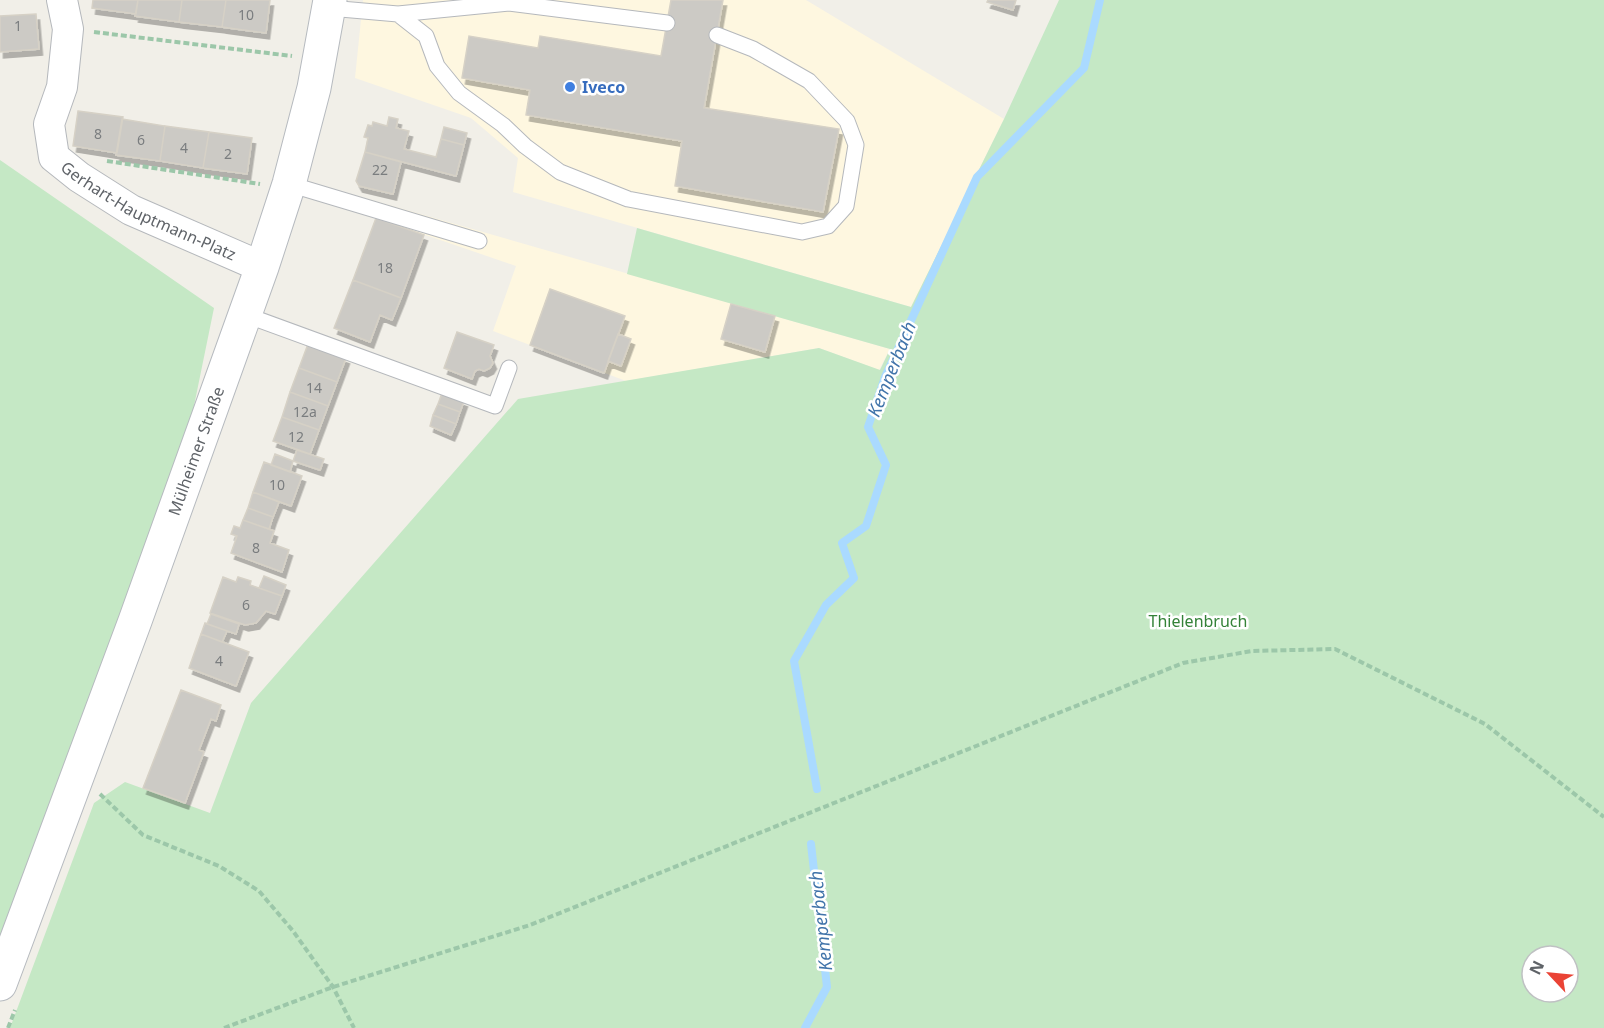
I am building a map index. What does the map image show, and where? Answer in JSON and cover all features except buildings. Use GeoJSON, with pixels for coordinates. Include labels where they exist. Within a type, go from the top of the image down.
{"type":"FeatureCollection","features":[{"type":"Feature","properties":{"kind":"main road","name":"Mülheimer Straße"},"geometry":{"type":"LineString","coordinates":[[0,984],[246,315],[289,184],[314,88],[329,4]]}},
{"type":"Feature","properties":{"kind":"street","name":"Gerhart-Hauptmann-Platz"},"geometry":{"type":"LineString","coordinates":[[62,0],[68,29],[62,87],[48,124],[54,157],[79,177],[131,210],[262,267]]}},
{"type":"Feature","properties":{"kind":"lane"},"geometry":{"type":"LineString","coordinates":[[329,4],[398,14],[509,3],[667,23]]}},
{"type":"Feature","properties":{"kind":"lane"},"geometry":{"type":"LineString","coordinates":[[398,14],[426,36],[437,66],[459,93],[503,125],[525,146],[560,172],[628,199],[802,232],[828,226],[846,206],[856,145],[847,121],[809,81],[753,48],[717,35]]}},
{"type":"Feature","properties":{"kind":"lane"},"geometry":{"type":"LineString","coordinates":[[289,184],[479,242]]}},
{"type":"Feature","properties":{"kind":"lane"},"geometry":{"type":"LineString","coordinates":[[246,315],[495,406],[509,368]]}},
{"type":"Feature","properties":{"kind":"path"},"geometry":{"type":"LineString","coordinates":[[68,29],[289,56]]}},
{"type":"Feature","properties":{"kind":"path"},"geometry":{"type":"LineString","coordinates":[[79,177],[91,158],[253,183]]}},
{"type":"Feature","properties":{"kind":"path"},"geometry":{"type":"LineString","coordinates":[[224,1028],[333,987],[530,925],[1183,663],[1252,651],[1335,649],[1485,723],[1604,817]]}},
{"type":"Feature","properties":{"kind":"path"},"geometry":{"type":"LineString","coordinates":[[75,784],[99,793],[143,835],[219,866],[259,891],[293,931],[333,987],[354,1028]]}},
{"type":"Feature","properties":{"kind":"shaded area"},"geometry":{"type":"Polygon","coordinates":[[[363,0],[806,0],[1004,119],[911,307],[513,192],[518,158],[471,118],[355,78],[363,0]]]}},
{"type":"Feature","properties":{"kind":"shaded area"},"geometry":{"type":"Polygon","coordinates":[[[340,191],[890,349],[879,370],[819,348],[626,381],[493,331],[516,266],[335,206],[340,191]]]}},
{"type":"Feature","properties":{"kind":"green space","name":"Thielenbruch"},"geometry":{"type":"Polygon","coordinates":[[[1059,0],[1604,0],[1604,1028],[10,1028],[94,803],[125,782],[210,813],[251,703],[518,399],[819,348],[880,370],[890,349],[627,274],[637,228],[911,307],[1004,119],[1059,0]]]}},
{"type":"Feature","properties":{"kind":"green space"},"geometry":{"type":"Polygon","coordinates":[[[0,160],[214,308],[186,445],[0,947],[0,160]]]}},
{"type":"Feature","properties":{"kind":"waterway","name":"Kemperbach"},"geometry":{"type":"LineString","coordinates":[[817,789],[794,661],[826,605],[854,578],[842,543],[866,526],[886,465],[868,427],[885,377],[977,177],[1084,68],[1100,0]]}},
{"type":"Feature","properties":{"kind":"waterway","name":"Kemperbach"},"geometry":{"type":"LineString","coordinates":[[805,1028],[827,987],[811,844]]}},
{"type":"Feature","properties":{"kind":"place","name":"Iveco"},"geometry":{"type":"Point","coordinates":[570,87]}}]}
